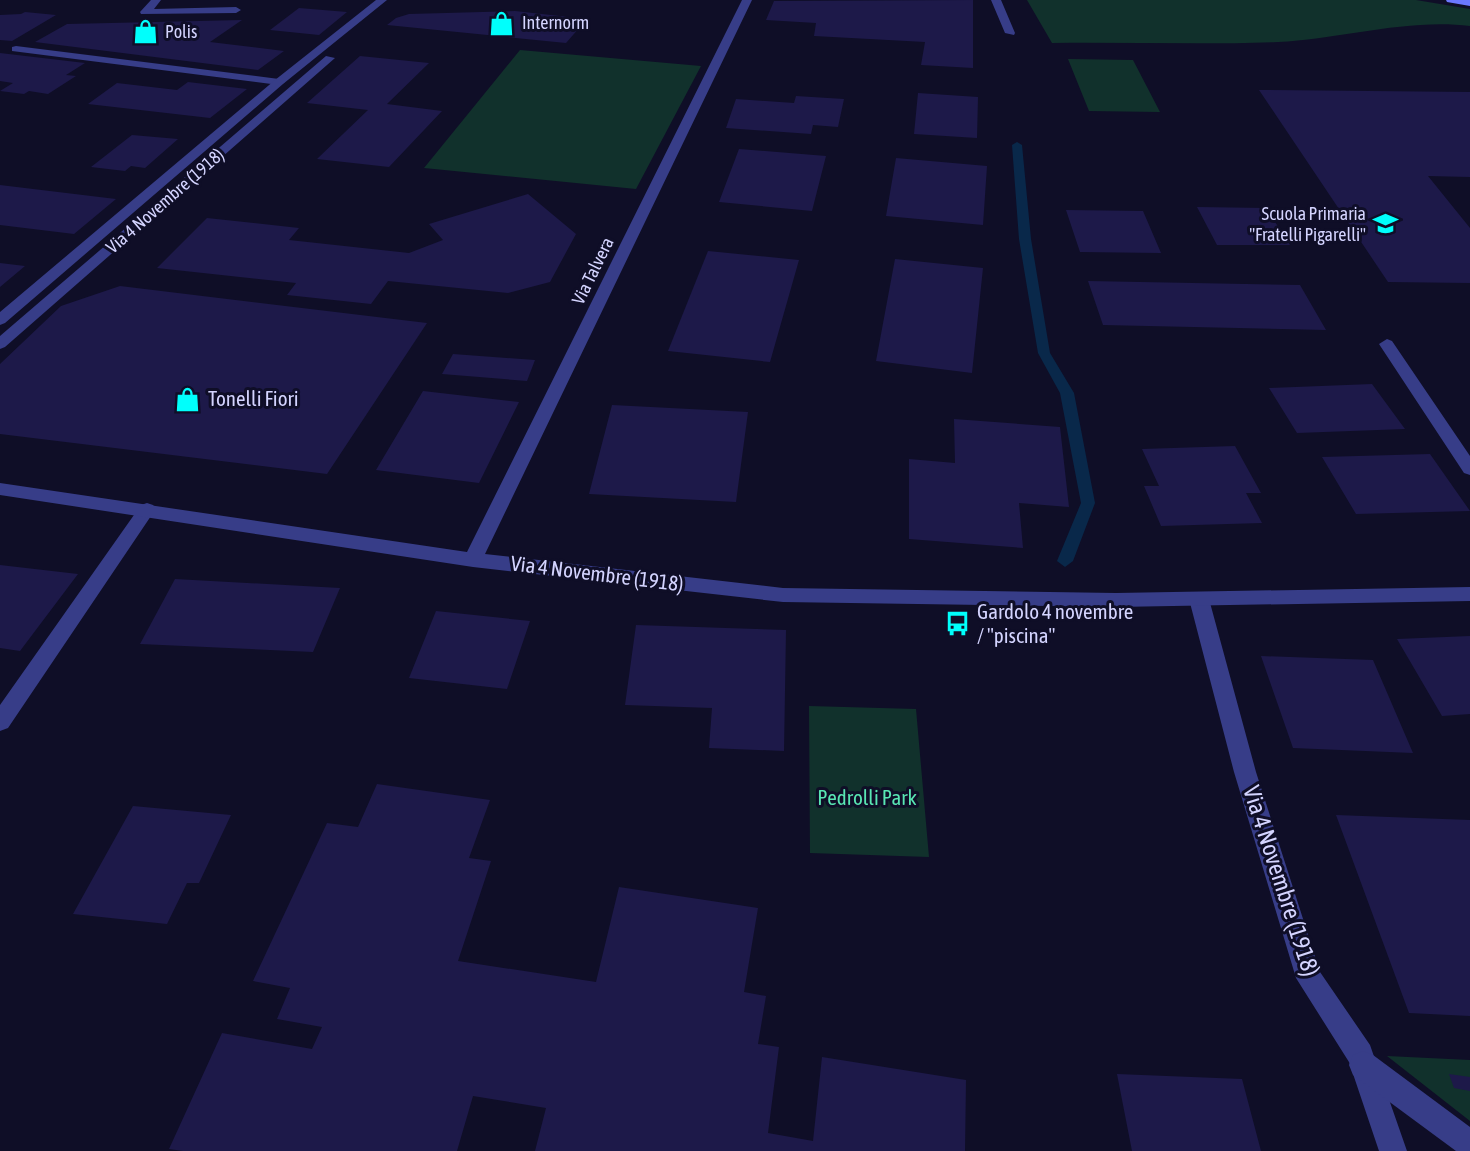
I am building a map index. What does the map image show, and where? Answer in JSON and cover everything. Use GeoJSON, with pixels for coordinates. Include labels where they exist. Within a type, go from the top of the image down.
{"type":"FeatureCollection","features":[{"type":"Feature","properties":{"kind":"main road"},"geometry":{"type":"LineString","coordinates":[[1451,0],[1470,3]]}},
{"type":"Feature","properties":{"kind":"street"},"geometry":{"type":"LineString","coordinates":[[156,0],[145,12],[236,10]]}},
{"type":"Feature","properties":{"kind":"street","name":"Via 4 Novembre (1918)"},"geometry":{"type":"LineString","coordinates":[[0,320],[279,82],[382,0]]}},
{"type":"Feature","properties":{"kind":"street","name":"Via Talvera"},"geometry":{"type":"LineString","coordinates":[[473,560],[747,0]]}},
{"type":"Feature","properties":{"kind":"street"},"geometry":{"type":"LineString","coordinates":[[996,0],[1010,33]]}},
{"type":"Feature","properties":{"kind":"street"},"geometry":{"type":"LineString","coordinates":[[16,50],[279,82]]}},
{"type":"Feature","properties":{"kind":"street","name":"Via 4 Novembre (1918)"},"geometry":{"type":"LineString","coordinates":[[0,344],[330,58]]}},
{"type":"Feature","properties":{"kind":"street"},"geometry":{"type":"LineString","coordinates":[[1387,344],[1470,469]]}},
{"type":"Feature","properties":{"kind":"street","name":"Via 4 Novembre (1918)"},"geometry":{"type":"LineString","coordinates":[[0,489],[473,560],[783,595],[1116,600],[1470,594]]}},
{"type":"Feature","properties":{"kind":"street"},"geometry":{"type":"LineString","coordinates":[[0,722],[147,509]]}},
{"type":"Feature","properties":{"kind":"street","name":"Via 4 Novembre (1918)"},"geometry":{"type":"LineString","coordinates":[[1199,599],[1249,784],[1309,978],[1360,1055],[1393,1151]]}},
{"type":"Feature","properties":{"kind":"street"},"geometry":{"type":"LineString","coordinates":[[1363,1065],[1470,1144]]}},
{"type":"Feature","properties":{"kind":"green space"},"geometry":{"type":"Polygon","coordinates":[[[1027,0],[1416,0],[1470,9],[1470,26],[1447,24],[1399,27],[1278,42],[1052,43],[1027,0]]]}},
{"type":"Feature","properties":{"kind":"green space"},"geometry":{"type":"Polygon","coordinates":[[[520,50],[701,66],[636,189],[424,168],[520,50]]]}},
{"type":"Feature","properties":{"kind":"green space"},"geometry":{"type":"Polygon","coordinates":[[[1068,59],[1133,60],[1160,112],[1089,111],[1068,59]]]}},
{"type":"Feature","properties":{"kind":"green space","name":"Pedrolli Park"},"geometry":{"type":"Polygon","coordinates":[[[809,706],[916,709],[929,857],[810,853],[809,706]]]}},
{"type":"Feature","properties":{"kind":"green space"},"geometry":{"type":"Polygon","coordinates":[[[1387,1056],[1470,1060],[1470,1121],[1387,1056]]]}},
{"type":"Feature","properties":{"kind":"building"},"geometry":{"type":"Polygon","coordinates":[[[973,0],[973,68],[921,65],[925,42],[814,36],[816,23],[766,20],[774,1],[973,0]]]}},
{"type":"Feature","properties":{"kind":"building"},"geometry":{"type":"Polygon","coordinates":[[[299,8],[347,12],[319,35],[270,30],[299,8]]]}},
{"type":"Feature","properties":{"kind":"building"},"geometry":{"type":"Polygon","coordinates":[[[515,11],[587,19],[566,43],[387,25],[396,18],[409,14],[515,11]]]}},
{"type":"Feature","properties":{"kind":"building"},"geometry":{"type":"Polygon","coordinates":[[[25,12],[56,15],[12,41],[0,40],[0,15],[25,12]]]}},
{"type":"Feature","properties":{"kind":"building"},"geometry":{"type":"Polygon","coordinates":[[[242,20],[210,42],[284,51],[258,70],[35,42],[67,24],[242,20]]]}},
{"type":"Feature","properties":{"kind":"building"},"geometry":{"type":"Polygon","coordinates":[[[0,53],[85,63],[66,75],[76,76],[48,94],[29,91],[24,94],[0,91],[13,83],[0,81],[0,53]]]}},
{"type":"Feature","properties":{"kind":"building"},"geometry":{"type":"Polygon","coordinates":[[[360,56],[429,63],[387,104],[442,111],[389,167],[317,159],[368,110],[307,103],[360,56]]]}},
{"type":"Feature","properties":{"kind":"building"},"geometry":{"type":"Polygon","coordinates":[[[188,82],[247,89],[210,118],[88,104],[117,83],[177,90],[188,82]]]}},
{"type":"Feature","properties":{"kind":"building"},"geometry":{"type":"Polygon","coordinates":[[[1259,90],[1470,92],[1470,177],[1428,176],[1470,228],[1470,283],[1388,282],[1259,90]]]}},
{"type":"Feature","properties":{"kind":"building"},"geometry":{"type":"Polygon","coordinates":[[[918,93],[978,97],[977,138],[914,134],[918,93]]]}},
{"type":"Feature","properties":{"kind":"building"},"geometry":{"type":"Polygon","coordinates":[[[796,96],[844,99],[838,127],[813,125],[811,134],[726,128],[736,99],[794,103],[796,96]]]}},
{"type":"Feature","properties":{"kind":"building"},"geometry":{"type":"Polygon","coordinates":[[[132,135],[178,139],[145,168],[131,166],[125,171],[91,167],[132,135]]]}},
{"type":"Feature","properties":{"kind":"building"},"geometry":{"type":"Polygon","coordinates":[[[739,149],[826,156],[812,211],[719,202],[739,149]]]}},
{"type":"Feature","properties":{"kind":"building"},"geometry":{"type":"Polygon","coordinates":[[[896,158],[987,166],[983,225],[886,216],[896,158]]]}},
{"type":"Feature","properties":{"kind":"building"},"geometry":{"type":"Polygon","coordinates":[[[0,185],[116,199],[74,234],[0,225],[0,185]]]}},
{"type":"Feature","properties":{"kind":"building"},"geometry":{"type":"Polygon","coordinates":[[[528,194],[576,234],[550,282],[508,293],[388,281],[371,304],[287,295],[296,283],[157,268],[207,218],[299,228],[289,240],[409,253],[443,240],[429,224],[528,194]]]}},
{"type":"Feature","properties":{"kind":"building"},"geometry":{"type":"Polygon","coordinates":[[[1197,207],[1266,208],[1290,245],[1217,245],[1197,207]]]}},
{"type":"Feature","properties":{"kind":"building"},"geometry":{"type":"Polygon","coordinates":[[[1066,210],[1143,211],[1161,253],[1080,252],[1066,210]]]}},
{"type":"Feature","properties":{"kind":"building"},"geometry":{"type":"Polygon","coordinates":[[[708,251],[799,260],[770,362],[668,351],[708,251]]]}},
{"type":"Feature","properties":{"kind":"building"},"geometry":{"type":"Polygon","coordinates":[[[895,259],[983,268],[972,373],[876,361],[895,259]]]}},
{"type":"Feature","properties":{"kind":"building"},"geometry":{"type":"Polygon","coordinates":[[[0,263],[25,266],[0,287],[0,263]]]}},
{"type":"Feature","properties":{"kind":"building"},"geometry":{"type":"Polygon","coordinates":[[[1088,281],[1300,285],[1326,330],[1103,325],[1088,281]]]}},
{"type":"Feature","properties":{"kind":"building","name":"Tonelli Fiori"},"geometry":{"type":"Polygon","coordinates":[[[120,286],[427,323],[327,474],[0,434],[0,364],[61,306],[120,286]]]}},
{"type":"Feature","properties":{"kind":"building"},"geometry":{"type":"Polygon","coordinates":[[[453,354],[535,360],[527,381],[442,374],[453,354]]]}},
{"type":"Feature","properties":{"kind":"building"},"geometry":{"type":"Polygon","coordinates":[[[1372,384],[1405,429],[1297,433],[1269,388],[1372,384]]]}},
{"type":"Feature","properties":{"kind":"building"},"geometry":{"type":"Polygon","coordinates":[[[423,391],[519,402],[479,483],[376,470],[423,391]]]}},
{"type":"Feature","properties":{"kind":"building"},"geometry":{"type":"Polygon","coordinates":[[[612,405],[748,412],[736,502],[589,494],[612,405]]]}},
{"type":"Feature","properties":{"kind":"building"},"geometry":{"type":"Polygon","coordinates":[[[954,419],[1060,427],[1069,507],[1019,503],[1023,548],[909,539],[909,459],[955,463],[954,419]]]}},
{"type":"Feature","properties":{"kind":"building"},"geometry":{"type":"Polygon","coordinates":[[[1235,446],[1261,493],[1246,493],[1262,523],[1161,526],[1144,486],[1159,486],[1142,449],[1235,446]]]}},
{"type":"Feature","properties":{"kind":"building"},"geometry":{"type":"Polygon","coordinates":[[[1430,454],[1470,511],[1356,514],[1322,457],[1430,454]]]}},
{"type":"Feature","properties":{"kind":"building"},"geometry":{"type":"Polygon","coordinates":[[[0,565],[78,574],[20,651],[0,648],[0,565]]]}},
{"type":"Feature","properties":{"kind":"building"},"geometry":{"type":"Polygon","coordinates":[[[175,579],[340,588],[313,652],[140,644],[175,579]]]}},
{"type":"Feature","properties":{"kind":"building"},"geometry":{"type":"Polygon","coordinates":[[[436,611],[530,621],[507,689],[409,678],[436,611]]]}},
{"type":"Feature","properties":{"kind":"building"},"geometry":{"type":"Polygon","coordinates":[[[636,625],[786,630],[784,751],[709,748],[712,708],[625,705],[636,625]]]}},
{"type":"Feature","properties":{"kind":"building"},"geometry":{"type":"Polygon","coordinates":[[[1470,636],[1470,714],[1442,716],[1397,639],[1470,636]]]}},
{"type":"Feature","properties":{"kind":"building"},"geometry":{"type":"Polygon","coordinates":[[[1261,656],[1373,660],[1413,753],[1293,748],[1261,656]]]}},
{"type":"Feature","properties":{"kind":"building"},"geometry":{"type":"Polygon","coordinates":[[[377,784],[490,800],[469,858],[491,861],[458,961],[596,982],[619,887],[758,908],[744,992],[766,996],[758,1044],[779,1047],[768,1133],[813,1141],[822,1057],[966,1080],[965,1151],[535,1151],[546,1108],[473,1096],[457,1151],[169,1149],[222,1033],[312,1049],[322,1027],[277,1019],[290,988],[253,981],[327,823],[358,827],[377,784]]]}},
{"type":"Feature","properties":{"kind":"building"},"geometry":{"type":"Polygon","coordinates":[[[133,806],[231,815],[199,883],[187,883],[167,924],[73,914],[133,806]]]}},
{"type":"Feature","properties":{"kind":"building"},"geometry":{"type":"Polygon","coordinates":[[[1336,815],[1470,820],[1470,1016],[1409,1013],[1336,815]]]}},
{"type":"Feature","properties":{"kind":"building"},"geometry":{"type":"Polygon","coordinates":[[[1117,1074],[1242,1079],[1261,1151],[1132,1151],[1117,1074]]]}},
{"type":"Feature","properties":{"kind":"building"},"geometry":{"type":"Polygon","coordinates":[[[1449,1074],[1470,1077],[1470,1091],[1454,1088],[1449,1074]]]}},
{"type":"Feature","properties":{"kind":"waterway"},"geometry":{"type":"LineString","coordinates":[[1017,145],[1025,239],[1044,353],[1067,393],[1088,503],[1065,561]]}},
{"type":"Feature","properties":{"kind":"place","name":"Internorm"},"geometry":{"type":"Point","coordinates":[502,23]}},
{"type":"Feature","properties":{"kind":"place","name":"Polis"},"geometry":{"type":"Point","coordinates":[145,32]}},
{"type":"Feature","properties":{"kind":"place","name":"Scuola Primaria \"Fratelli Pigarelli\""},"geometry":{"type":"Point","coordinates":[1386,224]}},
{"type":"Feature","properties":{"kind":"place","name":"Tonelli Fiori"},"geometry":{"type":"Point","coordinates":[188,399]}},
{"type":"Feature","properties":{"kind":"place","name":"Gardolo 4 novembre / \"piscina\""},"geometry":{"type":"Point","coordinates":[957,624]}}]}
